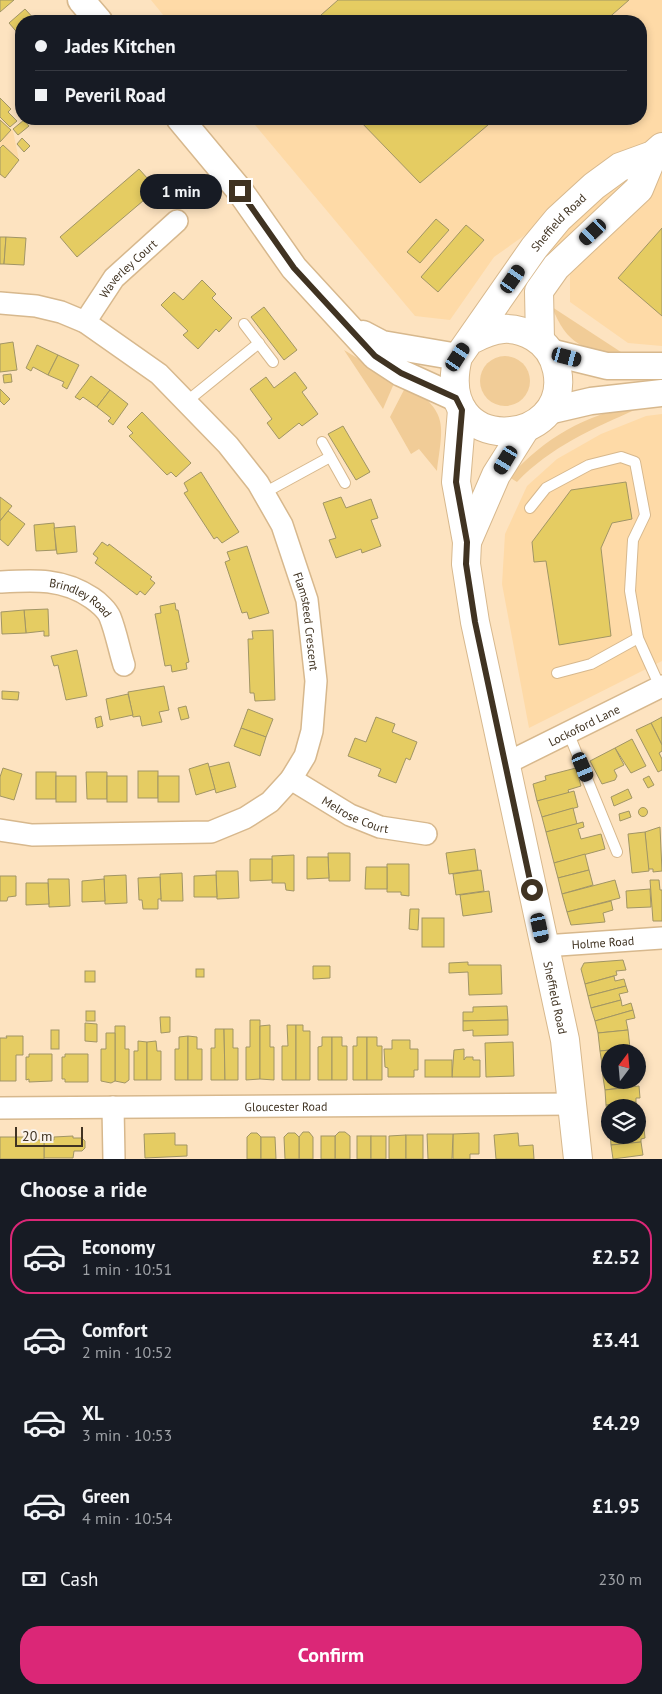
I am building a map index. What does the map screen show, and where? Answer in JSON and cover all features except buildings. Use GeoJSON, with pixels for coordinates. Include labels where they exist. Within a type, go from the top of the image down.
{"type":"FeatureCollection","features":[{"type":"Feature","properties":{"kind":"main road","name":"Sheffield Road"},"geometry":{"type":"LineString","coordinates":[[459,404],[475,422],[490,430],[508,433],[525,429],[537,422],[548,412],[558,388],[556,364],[545,346],[537,309],[539,291],[556,267],[639,189],[658,151]]}},
{"type":"Feature","properties":{"kind":"main road","name":"Sheffield Road"},"geometry":{"type":"LineString","coordinates":[[578,1159],[565,1040],[475,622],[466,564],[467,542],[456,482],[459,404],[453,377],[466,348],[534,248],[558,219],[594,186],[620,167],[658,151]]}},
{"type":"Feature","properties":{"kind":"main road"},"geometry":{"type":"LineString","coordinates":[[466,348],[489,330],[507,328],[524,331],[545,346]]}},
{"type":"Feature","properties":{"kind":"main road","name":"Sheffield Road"},"geometry":{"type":"LineString","coordinates":[[467,542],[496,475],[525,429]]}},
{"type":"Feature","properties":{"kind":"street"},"geometry":{"type":"LineString","coordinates":[[81,0],[94,15]]}},
{"type":"Feature","properties":{"kind":"street"},"geometry":{"type":"LineString","coordinates":[[185,125],[240,191],[294,268],[375,356],[401,373],[459,404]]}},
{"type":"Feature","properties":{"kind":"street","name":"Waverley Court"},"geometry":{"type":"LineString","coordinates":[[85,322],[114,278],[177,221]]}},
{"type":"Feature","properties":{"kind":"street","name":"Flamsteed Crescent"},"geometry":{"type":"LineString","coordinates":[[0,303],[36,306],[61,312],[85,322],[159,374],[228,445],[264,493],[282,525],[307,600],[313,637],[316,681],[312,731],[305,756],[291,779],[270,802],[246,818],[211,832],[32,835],[0,830]]}},
{"type":"Feature","properties":{"kind":"street"},"geometry":{"type":"LineString","coordinates":[[351,328],[382,344],[466,348]]}},
{"type":"Feature","properties":{"kind":"street"},"geometry":{"type":"LineString","coordinates":[[545,346],[607,366],[662,366]]}},
{"type":"Feature","properties":{"kind":"street"},"geometry":{"type":"LineString","coordinates":[[548,412],[591,401],[662,393]]}},
{"type":"Feature","properties":{"kind":"street","name":"Brindley Road"},"geometry":{"type":"LineString","coordinates":[[0,582],[38,580],[59,582],[80,589],[96,600],[109,615],[124,665]]}},
{"type":"Feature","properties":{"kind":"street","name":"Lockoford Lane"},"geometry":{"type":"LineString","coordinates":[[505,764],[661,686]]}},
{"type":"Feature","properties":{"kind":"street","name":"Melrose Court"},"geometry":{"type":"LineString","coordinates":[[291,779],[350,815],[380,827],[426,834]]}},
{"type":"Feature","properties":{"kind":"street","name":"Holme Road"},"geometry":{"type":"LineString","coordinates":[[544,946],[662,938]]}},
{"type":"Feature","properties":{"kind":"street","name":"Gloucester Road"},"geometry":{"type":"LineString","coordinates":[[0,1108],[573,1104]]}},
{"type":"Feature","properties":{"kind":"street"},"geometry":{"type":"LineString","coordinates":[[113,1108],[114,1159]]}},
{"type":"Feature","properties":{"kind":"lane"},"geometry":{"type":"LineString","coordinates":[[244,324],[274,362]]}},
{"type":"Feature","properties":{"kind":"lane"},"geometry":{"type":"LineString","coordinates":[[186,402],[258,343]]}},
{"type":"Feature","properties":{"kind":"lane"},"geometry":{"type":"LineString","coordinates":[[322,442],[346,483]]}},
{"type":"Feature","properties":{"kind":"lane"},"geometry":{"type":"LineString","coordinates":[[264,493],[330,456]]}},
{"type":"Feature","properties":{"kind":"lane"},"geometry":{"type":"LineString","coordinates":[[530,508],[546,488],[589,465],[621,457],[635,462],[645,515],[633,540],[630,591],[638,638],[661,686]]}},
{"type":"Feature","properties":{"kind":"lane"},"geometry":{"type":"LineString","coordinates":[[557,674],[590,664],[638,638]]}},
{"type":"Feature","properties":{"kind":"lane"},"geometry":{"type":"LineString","coordinates":[[568,732],[617,852]]}},
{"type":"Feature","properties":{"kind":"shaded area"},"geometry":{"type":"Polygon","coordinates":[[[151,0],[662,0],[662,346],[628,343],[570,302],[570,271],[528,233],[494,257],[450,320],[415,316],[255,125],[647,125],[647,15],[163,15],[151,0]]]}},
{"type":"Feature","properties":{"kind":"shaded area"},"geometry":{"type":"Polygon","coordinates":[[[0,119],[13,131],[19,160],[5,178],[0,176],[0,119]]]}},
{"type":"Feature","properties":{"kind":"shaded area"},"geometry":{"type":"Polygon","coordinates":[[[552,307],[624,354],[598,351],[579,344],[564,330],[552,307]]]}},
{"type":"Feature","properties":{"kind":"shaded area"},"geometry":{"type":"Polygon","coordinates":[[[344,350],[395,381],[383,409],[344,350]]]}},
{"type":"Feature","properties":{"kind":"shaded area"},"geometry":{"type":"Polygon","coordinates":[[[500,356],[510,356],[523,363],[530,376],[530,386],[523,399],[510,406],[500,406],[491,402],[484,395],[480,386],[480,376],[484,367],[491,360],[500,356]]]}},
{"type":"Feature","properties":{"kind":"shaded area"},"geometry":{"type":"Polygon","coordinates":[[[407,384],[421,394],[437,412],[440,421],[441,442],[437,471],[419,449],[411,454],[390,417],[407,384]]]}},
{"type":"Feature","properties":{"kind":"shaded area"},"geometry":{"type":"Polygon","coordinates":[[[636,404],[637,409],[573,439],[544,458],[517,482],[509,477],[537,450],[567,430],[599,415],[636,404]]]}},
{"type":"Feature","properties":{"kind":"shaded area"},"geometry":{"type":"Polygon","coordinates":[[[662,414],[662,661],[529,728],[502,584],[505,534],[527,486],[557,459],[601,434],[646,416],[662,414]]]}},
{"type":"Feature","properties":{"kind":"route"},"geometry":{"type":"LineString","coordinates":[[240,191],[294,268],[375,356],[401,373],[456,398],[462,410],[456,482],[467,542],[466,564],[475,622],[492,694],[532,890]]}}]}
